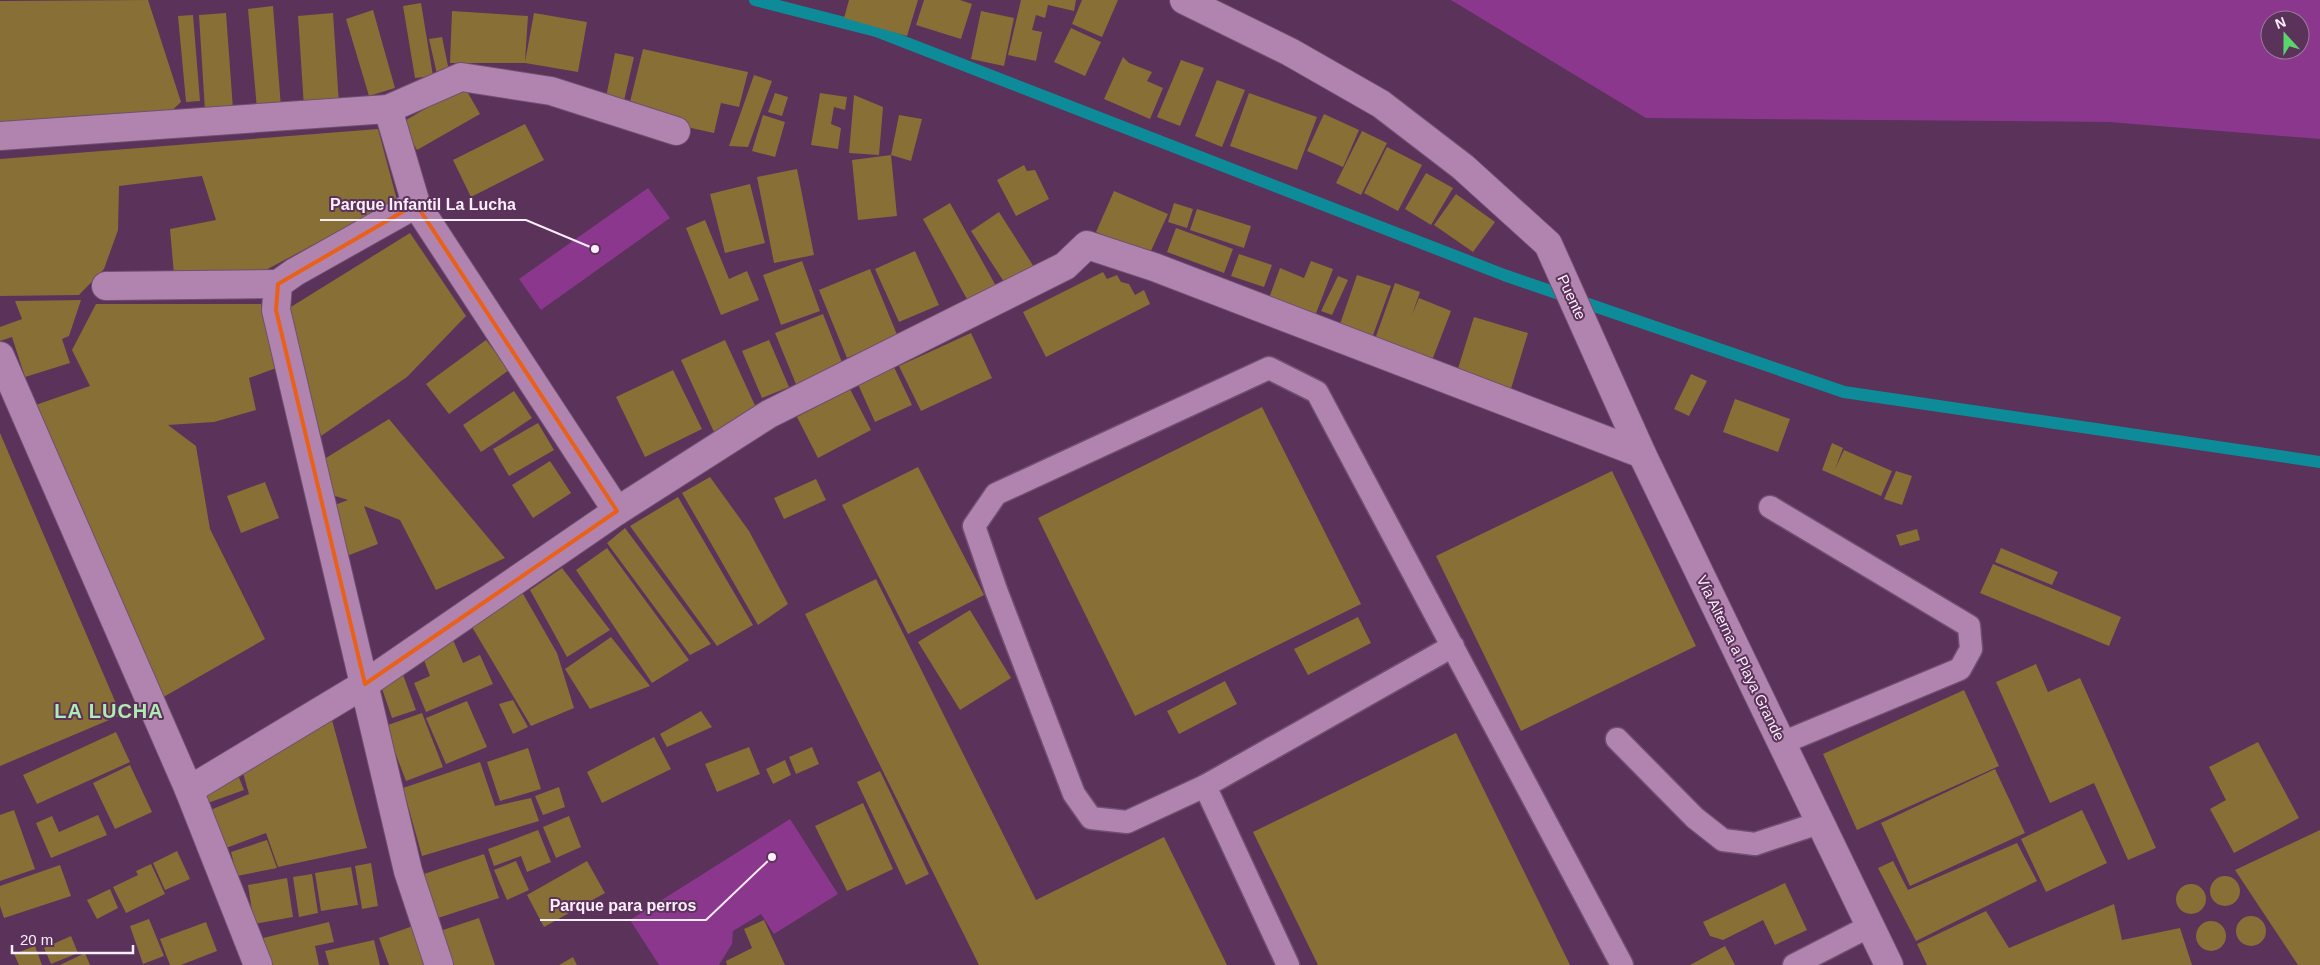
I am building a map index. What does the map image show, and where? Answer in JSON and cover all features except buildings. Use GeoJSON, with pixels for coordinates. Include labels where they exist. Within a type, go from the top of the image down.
{"type":"FeatureCollection","features":[{"type":"Feature","properties":{"kind":"street","name":"Puente"},"geometry":{"type":"LineString","coordinates":[[1184,0],[1290,52],[1381,104],[1463,167],[1548,244],[1596,349]]}},
{"type":"Feature","properties":{"kind":"street"},"geometry":{"type":"LineString","coordinates":[[0,136],[388,109],[461,77],[551,91],[676,131]]}},
{"type":"Feature","properties":{"kind":"street"},"geometry":{"type":"LineString","coordinates":[[388,109],[416,204],[617,511]]}},
{"type":"Feature","properties":{"kind":"street"},"geometry":{"type":"LineString","coordinates":[[106,286],[278,284],[295,272],[416,204]]}},
{"type":"Feature","properties":{"kind":"street"},"geometry":{"type":"LineString","coordinates":[[189,790],[364,684],[617,511],[769,414],[1065,266],[1087,245],[1154,267],[1642,454]]}},
{"type":"Feature","properties":{"kind":"street"},"geometry":{"type":"LineString","coordinates":[[278,284],[276,310],[408,871],[439,965]]}},
{"type":"Feature","properties":{"kind":"street","name":"Vía Alterna a Playa Grande"},"geometry":{"type":"LineString","coordinates":[[1596,349],[1642,454],[1782,743],[1819,824],[1889,965]]}},
{"type":"Feature","properties":{"kind":"street"},"geometry":{"type":"LineString","coordinates":[[0,356],[189,790],[258,965]]}},
{"type":"Feature","properties":{"kind":"lane"},"geometry":{"type":"LineString","coordinates":[[1453,646],[1204,786],[1127,822],[1091,818],[1074,794],[996,590],[974,526],[996,494],[1270,368],[1317,392],[1453,646],[1622,965]]}},
{"type":"Feature","properties":{"kind":"lane"},"geometry":{"type":"LineString","coordinates":[[1770,507],[1969,626],[1971,649],[1960,669],[1782,743]]}},
{"type":"Feature","properties":{"kind":"lane"},"geometry":{"type":"LineString","coordinates":[[1617,739],[1695,818],[1722,840],[1755,844],[1819,824]]}},
{"type":"Feature","properties":{"kind":"lane"},"geometry":{"type":"LineString","coordinates":[[1204,786],[1288,965]]}},
{"type":"Feature","properties":{"kind":"lane"},"geometry":{"type":"LineString","coordinates":[[1794,965],[1870,926]]}},
{"type":"Feature","properties":{"kind":"highlighted area"},"geometry":{"type":"Polygon","coordinates":[[[416,204],[617,511],[365,684],[276,310],[278,284],[416,204]]]}},
{"type":"Feature","properties":{"kind":"shaded area"},"geometry":{"type":"Polygon","coordinates":[[[1451,0],[2320,0],[2320,139],[2109,122],[1646,118],[1451,0]]]}},
{"type":"Feature","properties":{"kind":"shaded area"},"geometry":{"type":"Polygon","coordinates":[[[648,188],[670,218],[541,310],[519,279],[648,188]]]}},
{"type":"Feature","properties":{"kind":"shaded area"},"geometry":{"type":"Polygon","coordinates":[[[790,819],[838,894],[774,934],[761,914],[733,931],[732,944],[719,965],[659,965],[630,920],[790,819]]]}},
{"type":"Feature","properties":{"kind":"waterway"},"geometry":{"type":"LineString","coordinates":[[755,0],[876,31],[1504,275],[1844,392],[2320,462]]}},
{"type":"Feature","properties":{"kind":"place","name":"Parque Infantil La Lucha"},"geometry":{"type":"Point","coordinates":[595,249]}},
{"type":"Feature","properties":{"kind":"place","name":"Parque para perros"},"geometry":{"type":"Point","coordinates":[772,857]}},
{"type":"Feature","properties":{"kind":"district","name":"LA LUCHA"},"geometry":{"type":"Point","coordinates":[109,711]}}]}
